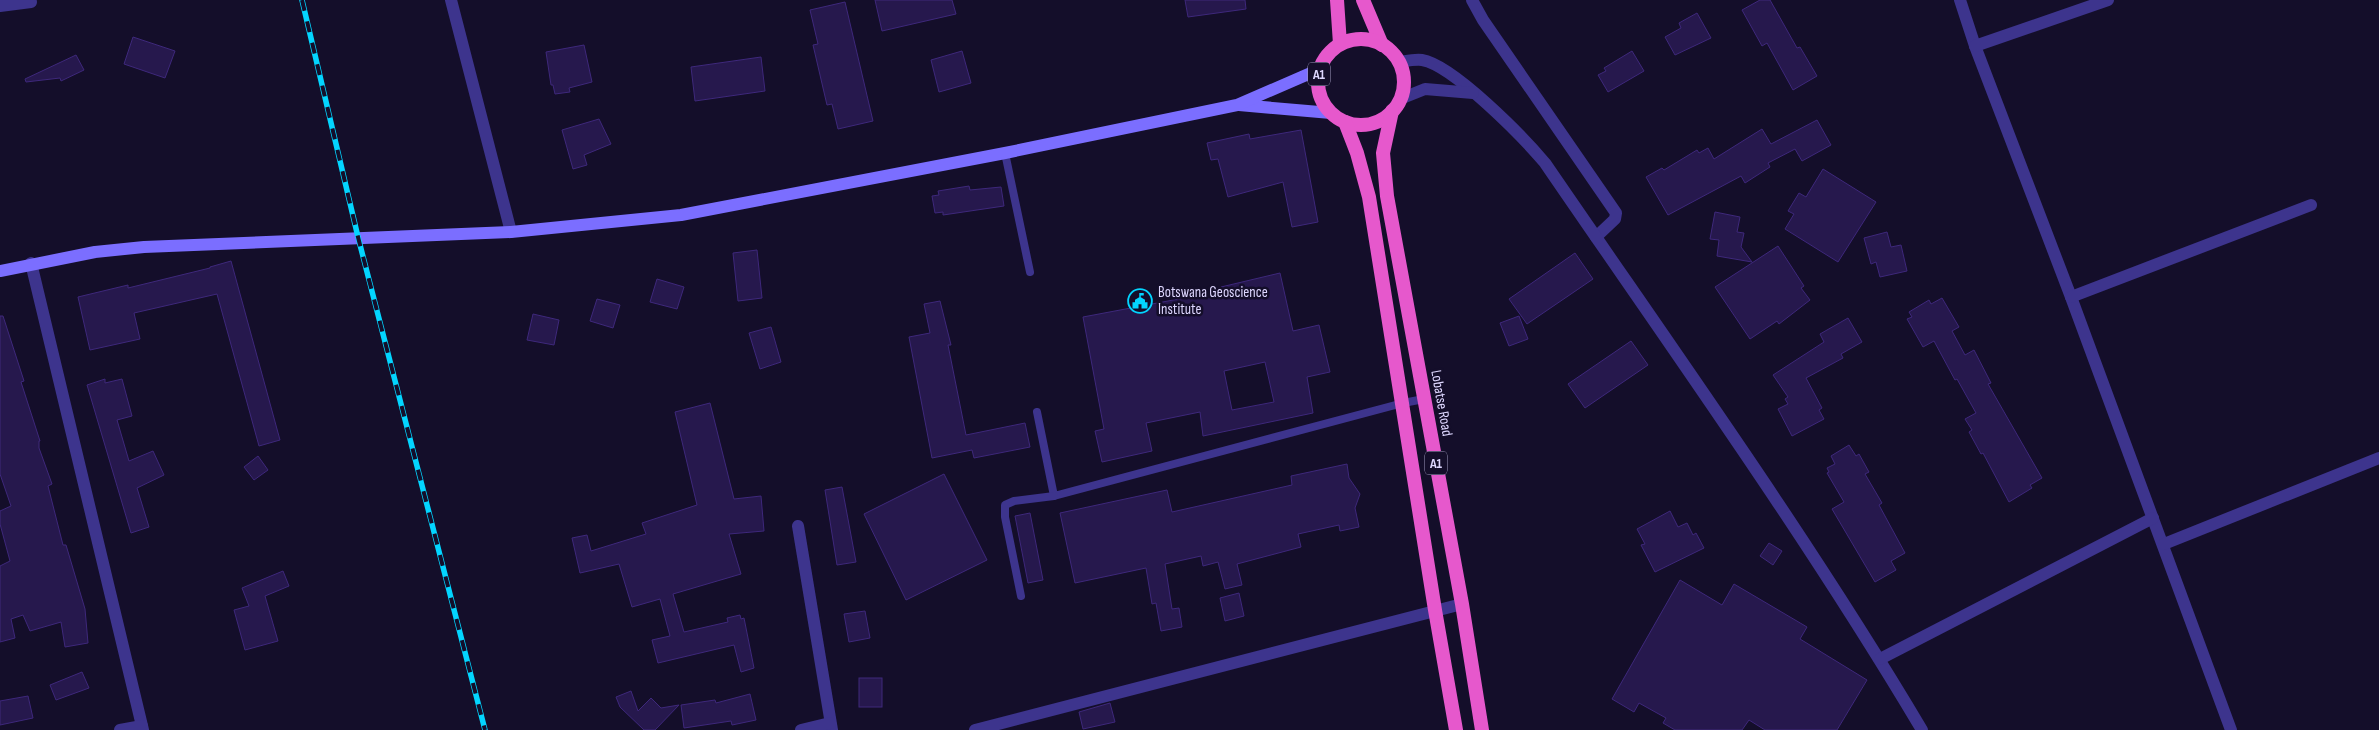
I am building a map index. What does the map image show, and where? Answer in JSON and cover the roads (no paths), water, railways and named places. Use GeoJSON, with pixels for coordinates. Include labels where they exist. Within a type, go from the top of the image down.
{"type":"FeatureCollection","features":[{"type":"Feature","properties":{"kind":"highway","name":"A1"},"geometry":{"type":"LineString","coordinates":[[1337,0],[1340,44]]}},
{"type":"Feature","properties":{"kind":"highway"},"geometry":{"type":"LineString","coordinates":[[1363,0],[1382,44],[1392,52],[1399,62]]}},
{"type":"Feature","properties":{"kind":"highway","name":"A1"},"geometry":{"type":"LineString","coordinates":[[1331,113],[1322,100],[1318,85],[1320,69],[1328,54],[1340,44],[1354,39],[1369,40],[1382,44]]}},
{"type":"Feature","properties":{"kind":"highway","name":"Lobatse Road"},"geometry":{"type":"LineString","coordinates":[[1399,62],[1404,80],[1400,99],[1392,112],[1383,153],[1387,196],[1462,604],[1482,730]]}},
{"type":"Feature","properties":{"kind":"highway"},"geometry":{"type":"LineString","coordinates":[[1331,113],[1345,122],[1361,125],[1378,121],[1392,112]]}},
{"type":"Feature","properties":{"kind":"highway","name":"A1"},"geometry":{"type":"LineString","coordinates":[[1345,122],[1357,153],[1369,197],[1456,730]]}},
{"type":"Feature","properties":{"kind":"main road"},"geometry":{"type":"LineString","coordinates":[[0,271],[96,252],[186,243],[512,232],[681,215],[1005,153],[1237,105],[1320,69]]}},
{"type":"Feature","properties":{"kind":"main road"},"geometry":{"type":"LineString","coordinates":[[1237,105],[1331,113]]}},
{"type":"Feature","properties":{"kind":"street"},"geometry":{"type":"LineString","coordinates":[[451,0],[512,232]]}},
{"type":"Feature","properties":{"kind":"street"},"geometry":{"type":"LineString","coordinates":[[1472,0],[1483,20],[1616,213],[1615,219],[1596,237]]}},
{"type":"Feature","properties":{"kind":"street"},"geometry":{"type":"LineString","coordinates":[[1960,0],[1975,46],[2164,544],[2231,730]]}},
{"type":"Feature","properties":{"kind":"street"},"geometry":{"type":"LineString","coordinates":[[1975,46],[2108,0]]}},
{"type":"Feature","properties":{"kind":"street"},"geometry":{"type":"LineString","coordinates":[[0,6],[31,2]]}},
{"type":"Feature","properties":{"kind":"street"},"geometry":{"type":"LineString","coordinates":[[1399,62],[1422,60],[1436,66],[1473,93],[1528,142],[1545,163],[1880,659],[1922,730]]}},
{"type":"Feature","properties":{"kind":"street"},"geometry":{"type":"LineString","coordinates":[[1400,99],[1425,89],[1473,93]]}},
{"type":"Feature","properties":{"kind":"street"},"geometry":{"type":"LineString","coordinates":[[2071,297],[2310,205]]}},
{"type":"Feature","properties":{"kind":"street"},"geometry":{"type":"LineString","coordinates":[[32,264],[143,728],[120,730]]}},
{"type":"Feature","properties":{"kind":"street"},"geometry":{"type":"LineString","coordinates":[[2164,544],[2379,458]]}},
{"type":"Feature","properties":{"kind":"street"},"geometry":{"type":"LineString","coordinates":[[1880,659],[2153,518]]}},
{"type":"Feature","properties":{"kind":"street"},"geometry":{"type":"LineString","coordinates":[[798,526],[831,726],[801,730]]}},
{"type":"Feature","properties":{"kind":"street"},"geometry":{"type":"LineString","coordinates":[[975,730],[1462,604]]}},
{"type":"Feature","properties":{"kind":"lane"},"geometry":{"type":"LineString","coordinates":[[1005,153],[1030,272]]}},
{"type":"Feature","properties":{"kind":"lane"},"geometry":{"type":"LineString","coordinates":[[1021,596],[1004,508],[1009,502],[1054,496],[1424,399]]}},
{"type":"Feature","properties":{"kind":"lane"},"geometry":{"type":"LineString","coordinates":[[1037,412],[1054,496]]}},
{"type":"Feature","properties":{"kind":"railway"},"geometry":{"type":"LineString","coordinates":[[302,0],[358,237],[485,730]]}},
{"type":"Feature","properties":{"kind":"place","name":"Botswana Geoscience Institute"},"geometry":{"type":"Point","coordinates":[1140,301]}}]}
